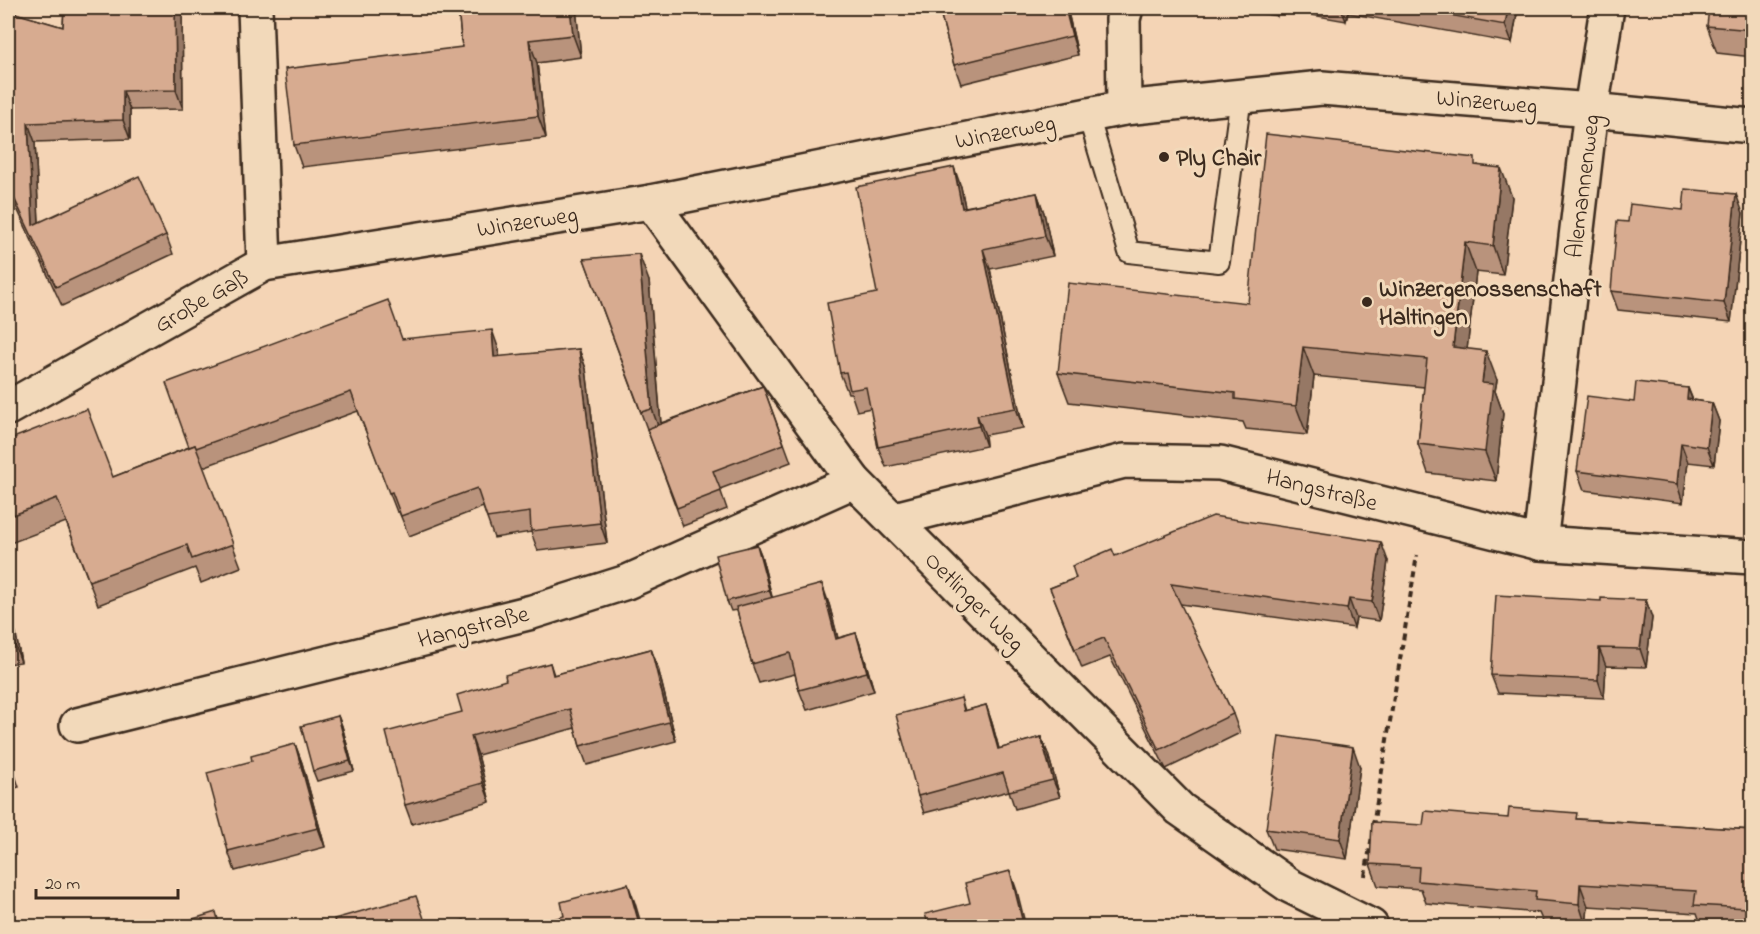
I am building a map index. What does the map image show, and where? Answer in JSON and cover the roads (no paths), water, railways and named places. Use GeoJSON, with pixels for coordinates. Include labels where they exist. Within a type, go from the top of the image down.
{"type":"FeatureCollection","features":[{"type":"Feature","properties":{"kind":"street","name":"Große Gaß"},"geometry":{"type":"LineString","coordinates":[[8,408],[264,264],[255,8]]}},
{"type":"Feature","properties":{"kind":"street"},"geometry":{"type":"LineString","coordinates":[[1124,108],[1126,8]]}},
{"type":"Feature","properties":{"kind":"street","name":"Alemannenweg"},"geometry":{"type":"LineString","coordinates":[[1540,543],[1591,110],[1606,8]]}},
{"type":"Feature","properties":{"kind":"street","name":"Winzerweg"},"geometry":{"type":"LineString","coordinates":[[264,264],[651,202],[1124,108],[1322,88],[1752,126]]}},
{"type":"Feature","properties":{"kind":"street","name":"Oetlinger Weg"},"geometry":{"type":"LineString","coordinates":[[651,202],[854,481],[895,519],[1180,809],[1290,886],[1365,924]]}},
{"type":"Feature","properties":{"kind":"street","name":"Hangstraße"},"geometry":{"type":"LineString","coordinates":[[895,519],[1124,461],[1220,464],[1540,543],[1752,557]]}},
{"type":"Feature","properties":{"kind":"street","name":"Hangstraße"},"geometry":{"type":"LineString","coordinates":[[77,725],[563,602],[627,582],[854,481]]}},
{"type":"Feature","properties":{"kind":"lane"},"geometry":{"type":"LineString","coordinates":[[1088,115],[1129,252],[1219,262],[1241,96]]}},
{"type":"Feature","properties":{"kind":"place","name":"Ply Chair"},"geometry":{"type":"Point","coordinates":[1164,157]}},
{"type":"Feature","properties":{"kind":"place","name":"Winzergenossenschaft Haltingen"},"geometry":{"type":"Point","coordinates":[1367,302]}}]}
